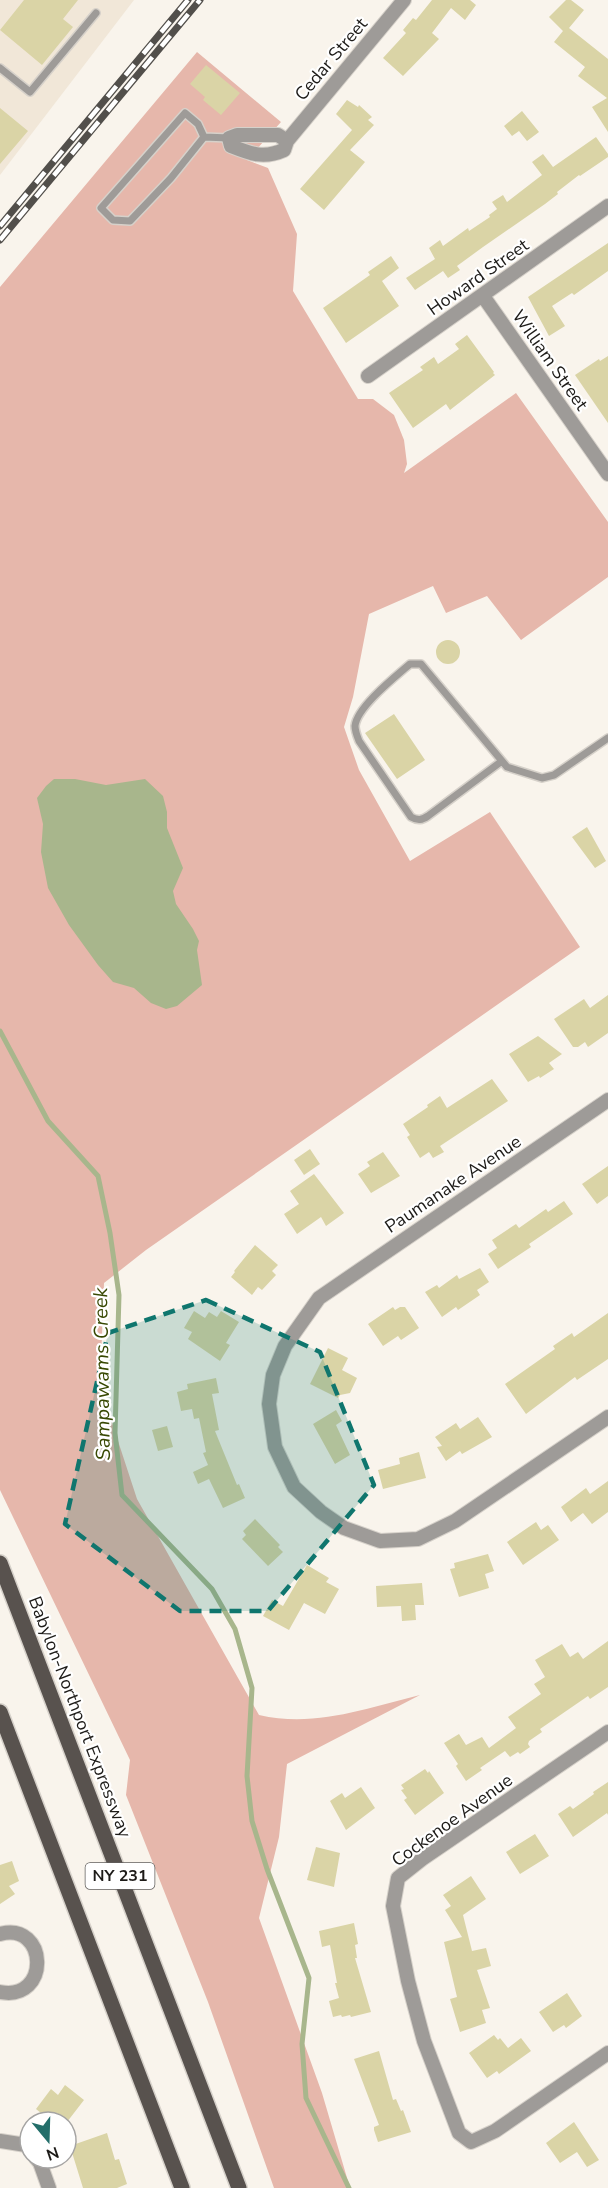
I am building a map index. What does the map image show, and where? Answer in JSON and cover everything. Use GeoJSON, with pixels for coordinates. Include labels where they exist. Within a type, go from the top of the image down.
{"type":"FeatureCollection","features":[{"type":"Feature","properties":{"kind":"main road","name":"Babylon-Northport Expressway"},"geometry":{"type":"LineString","coordinates":[[0,1563],[239,2188]]}},
{"type":"Feature","properties":{"kind":"main road","name":"NY 231"},"geometry":{"type":"LineString","coordinates":[[0,1712],[182,2188]]}},
{"type":"Feature","properties":{"kind":"street","name":"Cedar Street"},"geometry":{"type":"LineString","coordinates":[[229,138],[231,146],[250,153],[271,156],[284,150],[287,141],[404,0]]}},
{"type":"Feature","properties":{"kind":"street"},"geometry":{"type":"LineString","coordinates":[[229,138],[237,135],[278,135],[287,141]]}},
{"type":"Feature","properties":{"kind":"street","name":"Howard Street"},"geometry":{"type":"LineString","coordinates":[[368,375],[608,206]]}},
{"type":"Feature","properties":{"kind":"street","name":"William Street"},"geometry":{"type":"LineString","coordinates":[[483,296],[608,474]]}},
{"type":"Feature","properties":{"kind":"street","name":"Paumanake Avenue"},"geometry":{"type":"LineString","coordinates":[[608,1100],[319,1298],[285,1346],[273,1375],[269,1404],[275,1447],[294,1487],[321,1512],[344,1528],[380,1541],[418,1539],[455,1521],[608,1417]]}},
{"type":"Feature","properties":{"kind":"street","name":"Cockenoe Avenue"},"geometry":{"type":"LineString","coordinates":[[608,1732],[422,1859],[398,1878],[393,1906],[408,1982],[424,2041],[459,2133],[471,2142],[495,2131],[608,2053]]}},
{"type":"Feature","properties":{"kind":"street"},"geometry":{"type":"LineString","coordinates":[[0,1934],[14,1933],[23,1936],[31,1943],[38,1961],[33,1980],[26,1987],[16,1992],[0,1992]]}},
{"type":"Feature","properties":{"kind":"street"},"geometry":{"type":"LineString","coordinates":[[0,2141],[18,2144]]}},
{"type":"Feature","properties":{"kind":"street"},"geometry":{"type":"LineString","coordinates":[[43,2170],[49,2188]]}},
{"type":"Feature","properties":{"kind":"lane"},"geometry":{"type":"LineString","coordinates":[[0,68],[30,92],[96,13]]}},
{"type":"Feature","properties":{"kind":"lane"},"geometry":{"type":"LineString","coordinates":[[185,113],[198,124],[204,137],[164,186],[130,221],[113,220],[101,208],[185,113]]}},
{"type":"Feature","properties":{"kind":"lane"},"geometry":{"type":"LineString","coordinates":[[204,137],[229,138]]}},
{"type":"Feature","properties":{"kind":"lane"},"geometry":{"type":"LineString","coordinates":[[502,761],[428,816],[423,819],[414,819],[359,741],[355,728],[371,699],[410,664],[418,663],[502,761],[507,767],[542,778],[554,775],[608,738]]}},
{"type":"Feature","properties":{"kind":"highlighted area"},"geometry":{"type":"Polygon","coordinates":[[[206,1300],[320,1352],[374,1485],[268,1611],[180,1611],[65,1524],[108,1333],[206,1300]]]}},
{"type":"Feature","properties":{"kind":"shaded area"},"geometry":{"type":"Polygon","coordinates":[[[0,0],[134,0],[0,175],[0,0]]]}},
{"type":"Feature","properties":{"kind":"shaded area"},"geometry":{"type":"Polygon","coordinates":[[[197,52],[281,122],[247,160],[268,168],[297,234],[293,291],[358,399],[373,399],[394,415],[404,440],[407,464],[404,473],[516,393],[608,522],[608,577],[521,640],[487,596],[446,613],[433,586],[369,614],[353,697],[344,727],[359,770],[410,861],[490,812],[580,947],[146,1250],[104,1283],[100,1386],[137,1499],[259,1715],[300,1719],[321,1718],[420,1695],[287,1764],[279,1837],[259,1918],[322,2093],[350,2188],[274,2188],[208,2002],[126,1795],[130,1760],[0,1490],[0,287],[197,52]]]}},
{"type":"Feature","properties":{"kind":"shaded area"},"geometry":{"type":"Polygon","coordinates":[[[54,779],[75,779],[106,785],[145,779],[163,796],[167,812],[167,828],[183,868],[173,891],[176,904],[199,941],[197,950],[202,985],[177,1006],[166,1009],[151,1003],[134,988],[113,982],[69,925],[48,888],[41,852],[43,824],[37,798],[54,779]]]}},
{"type":"Feature","properties":{"kind":"building"},"geometry":{"type":"Polygon","coordinates":[[[24,0],[78,0],[63,19],[73,27],[42,65],[0,30],[24,0]]]}},
{"type":"Feature","properties":{"kind":"building"},"geometry":{"type":"Polygon","coordinates":[[[432,0],[470,0],[476,5],[465,20],[451,8],[432,33],[439,39],[403,76],[383,58],[406,33],[403,30],[413,18],[416,20],[432,0]]]}},
{"type":"Feature","properties":{"kind":"building"},"geometry":{"type":"Polygon","coordinates":[[[566,0],[571,0],[584,10],[569,28],[608,59],[608,132],[592,107],[607,98],[578,76],[585,67],[554,42],[563,31],[549,17],[566,0]]]}},
{"type":"Feature","properties":{"kind":"building"},"geometry":{"type":"Polygon","coordinates":[[[206,65],[240,93],[221,115],[203,100],[205,97],[190,84],[206,65]]]}},
{"type":"Feature","properties":{"kind":"building"},"geometry":{"type":"Polygon","coordinates":[[[347,100],[358,107],[359,105],[372,117],[368,120],[374,125],[350,150],[365,162],[324,210],[300,189],[352,130],[336,114],[347,100]]]}},
{"type":"Feature","properties":{"kind":"building"},"geometry":{"type":"Polygon","coordinates":[[[0,108],[28,131],[0,164],[0,108]]]}},
{"type":"Feature","properties":{"kind":"building"},"geometry":{"type":"Polygon","coordinates":[[[522,111],[539,132],[527,141],[519,131],[512,136],[504,126],[522,111]]]}},
{"type":"Feature","properties":{"kind":"building"},"geometry":{"type":"Polygon","coordinates":[[[596,137],[608,157],[579,175],[545,204],[457,266],[460,270],[448,278],[443,271],[415,290],[406,278],[435,259],[429,248],[440,240],[443,246],[468,228],[469,231],[490,217],[489,215],[497,209],[492,202],[503,195],[507,202],[542,175],[532,162],[543,154],[553,167],[596,137]]]}},
{"type":"Feature","properties":{"kind":"building"},"geometry":{"type":"Polygon","coordinates":[[[608,243],[608,271],[574,295],[572,293],[552,306],[565,326],[549,336],[528,297],[608,243]]]}},
{"type":"Feature","properties":{"kind":"building"},"geometry":{"type":"Polygon","coordinates":[[[391,256],[399,268],[382,281],[399,306],[346,343],[323,308],[370,275],[368,272],[391,256]]]}},
{"type":"Feature","properties":{"kind":"building"},"geometry":{"type":"Polygon","coordinates":[[[467,335],[495,375],[450,410],[446,404],[413,428],[389,393],[423,370],[420,367],[434,357],[438,364],[459,349],[455,344],[467,335]]]}},
{"type":"Feature","properties":{"kind":"building"},"geometry":{"type":"Polygon","coordinates":[[[608,356],[608,423],[575,375],[599,359],[600,361],[608,356]]]}},
{"type":"Feature","properties":{"kind":"building"},"geometry":{"type":"Polygon","coordinates":[[[448,640],[453,641],[459,647],[459,657],[453,663],[448,664],[443,663],[437,657],[436,652],[437,647],[443,641],[448,640]]]}},
{"type":"Feature","properties":{"kind":"building"},"geometry":{"type":"Polygon","coordinates":[[[394,714],[425,760],[397,779],[365,733],[394,714]]]}},
{"type":"Feature","properties":{"kind":"building"},"geometry":{"type":"Polygon","coordinates":[[[587,827],[606,861],[595,868],[572,837],[587,827]]]}},
{"type":"Feature","properties":{"kind":"building"},"geometry":{"type":"Polygon","coordinates":[[[608,995],[608,1033],[588,1047],[585,1042],[578,1047],[573,1047],[554,1019],[584,999],[590,1008],[608,995]]]}},
{"type":"Feature","properties":{"kind":"building"},"geometry":{"type":"Polygon","coordinates":[[[538,1036],[562,1054],[549,1063],[554,1069],[528,1082],[509,1054],[538,1036]]]}},
{"type":"Feature","properties":{"kind":"building"},"geometry":{"type":"Polygon","coordinates":[[[492,1079],[508,1101],[440,1146],[444,1152],[433,1158],[429,1152],[420,1158],[407,1137],[410,1135],[403,1124],[440,1096],[447,1108],[492,1079]]]}},
{"type":"Feature","properties":{"kind":"building"},"geometry":{"type":"Polygon","coordinates":[[[310,1149],[320,1164],[304,1175],[294,1160],[310,1149]]]}},
{"type":"Feature","properties":{"kind":"building"},"geometry":{"type":"Polygon","coordinates":[[[383,1152],[400,1176],[371,1193],[358,1174],[370,1166],[367,1162],[383,1152]]]}},
{"type":"Feature","properties":{"kind":"building"},"geometry":{"type":"Polygon","coordinates":[[[608,1166],[608,1196],[597,1204],[582,1184],[608,1166]]]}},
{"type":"Feature","properties":{"kind":"building"},"geometry":{"type":"Polygon","coordinates":[[[314,1174],[344,1213],[326,1226],[321,1217],[297,1234],[284,1214],[299,1204],[290,1191],[314,1174]]]}},
{"type":"Feature","properties":{"kind":"building"},"geometry":{"type":"Polygon","coordinates":[[[564,1201],[573,1214],[529,1244],[531,1247],[498,1269],[488,1254],[497,1248],[492,1240],[516,1224],[519,1228],[546,1209],[548,1212],[564,1201]]]}},
{"type":"Feature","properties":{"kind":"building"},"geometry":{"type":"Polygon","coordinates":[[[255,1245],[278,1265],[272,1271],[276,1275],[262,1290],[258,1287],[252,1295],[231,1277],[255,1245]]]}},
{"type":"Feature","properties":{"kind":"building"},"geometry":{"type":"Polygon","coordinates":[[[480,1268],[489,1282],[477,1290],[480,1295],[458,1310],[456,1307],[442,1317],[425,1292],[437,1285],[439,1288],[457,1275],[459,1279],[480,1268]]]}},
{"type":"Feature","properties":{"kind":"building"},"geometry":{"type":"Polygon","coordinates":[[[393,1307],[395,1310],[405,1307],[419,1328],[401,1340],[398,1336],[383,1346],[368,1324],[393,1307]]]}},
{"type":"Feature","properties":{"kind":"building"},"geometry":{"type":"Polygon","coordinates":[[[194,1311],[205,1318],[209,1312],[217,1317],[221,1311],[239,1322],[226,1343],[230,1345],[220,1361],[188,1339],[192,1332],[184,1328],[194,1311]]]}},
{"type":"Feature","properties":{"kind":"building"},"geometry":{"type":"Polygon","coordinates":[[[608,1313],[608,1359],[577,1380],[575,1377],[526,1414],[505,1384],[555,1349],[553,1346],[572,1333],[574,1337],[608,1313]]]}},
{"type":"Feature","properties":{"kind":"building"},"geometry":{"type":"Polygon","coordinates":[[[328,1348],[348,1358],[342,1370],[357,1378],[350,1393],[340,1395],[338,1398],[310,1384],[328,1348]]]}},
{"type":"Feature","properties":{"kind":"building"},"geometry":{"type":"Polygon","coordinates":[[[216,1378],[219,1393],[212,1394],[219,1430],[215,1431],[237,1485],[239,1484],[245,1498],[223,1508],[209,1479],[198,1484],[193,1472],[208,1465],[203,1453],[206,1452],[199,1418],[194,1419],[192,1409],[181,1411],[177,1392],[188,1389],[187,1384],[216,1378]]]}},
{"type":"Feature","properties":{"kind":"building"},"geometry":{"type":"Polygon","coordinates":[[[336,1410],[342,1421],[336,1425],[350,1455],[335,1464],[313,1424],[336,1410]]]}},
{"type":"Feature","properties":{"kind":"building"},"geometry":{"type":"Polygon","coordinates":[[[478,1417],[492,1437],[462,1454],[460,1451],[446,1461],[437,1447],[442,1446],[435,1437],[456,1423],[460,1429],[478,1417]]]}},
{"type":"Feature","properties":{"kind":"building"},"geometry":{"type":"Polygon","coordinates":[[[167,1426],[173,1447],[158,1451],[152,1430],[167,1426]]]}},
{"type":"Feature","properties":{"kind":"building"},"geometry":{"type":"Polygon","coordinates":[[[419,1452],[426,1478],[383,1489],[378,1470],[400,1464],[399,1458],[419,1452]]]}},
{"type":"Feature","properties":{"kind":"building"},"geometry":{"type":"Polygon","coordinates":[[[608,1481],[608,1512],[592,1524],[583,1513],[571,1522],[561,1507],[586,1488],[590,1494],[608,1481]]]}},
{"type":"Feature","properties":{"kind":"building"},"geometry":{"type":"Polygon","coordinates":[[[255,1519],[280,1545],[278,1547],[283,1552],[268,1566],[242,1539],[246,1535],[243,1531],[255,1519]]]}},
{"type":"Feature","properties":{"kind":"building"},"geometry":{"type":"Polygon","coordinates":[[[536,1522],[541,1530],[548,1525],[559,1540],[523,1565],[507,1542],[536,1522]]]}},
{"type":"Feature","properties":{"kind":"building"},"geometry":{"type":"Polygon","coordinates":[[[488,1554],[494,1571],[485,1574],[489,1588],[459,1597],[450,1569],[455,1568],[454,1563],[488,1554]]]}},
{"type":"Feature","properties":{"kind":"building"},"geometry":{"type":"Polygon","coordinates":[[[307,1565],[329,1578],[326,1582],[339,1589],[325,1614],[304,1603],[289,1630],[263,1616],[272,1600],[283,1606],[307,1565]]]}},
{"type":"Feature","properties":{"kind":"building"},"geometry":{"type":"Polygon","coordinates":[[[422,1583],[424,1605],[415,1605],[416,1620],[402,1621],[401,1606],[377,1607],[376,1586],[422,1583]]]}},
{"type":"Feature","properties":{"kind":"building"},"geometry":{"type":"Polygon","coordinates":[[[608,1641],[608,1687],[590,1699],[588,1696],[540,1729],[542,1732],[529,1741],[530,1747],[520,1754],[518,1752],[510,1757],[505,1751],[466,1781],[444,1743],[459,1734],[466,1745],[482,1737],[489,1748],[516,1728],[508,1717],[541,1694],[534,1684],[545,1677],[535,1660],[562,1644],[570,1657],[578,1652],[583,1659],[608,1641]]]}},
{"type":"Feature","properties":{"kind":"building"},"geometry":{"type":"Polygon","coordinates":[[[425,1769],[428,1773],[429,1771],[444,1793],[415,1815],[404,1800],[407,1798],[401,1790],[404,1789],[401,1785],[425,1769]]]}},
{"type":"Feature","properties":{"kind":"building"},"geometry":{"type":"Polygon","coordinates":[[[608,1782],[608,1815],[607,1813],[573,1837],[558,1814],[570,1806],[573,1809],[608,1782]]]}},
{"type":"Feature","properties":{"kind":"building"},"geometry":{"type":"Polygon","coordinates":[[[361,1787],[375,1808],[346,1830],[330,1801],[342,1793],[345,1798],[361,1787]]]}},
{"type":"Feature","properties":{"kind":"building"},"geometry":{"type":"Polygon","coordinates":[[[535,1834],[549,1856],[520,1874],[506,1852],[535,1834]]]}},
{"type":"Feature","properties":{"kind":"building"},"geometry":{"type":"Polygon","coordinates":[[[316,1847],[340,1853],[334,1887],[307,1880],[316,1847]]]}},
{"type":"Feature","properties":{"kind":"building"},"geometry":{"type":"Polygon","coordinates":[[[12,1861],[19,1881],[9,1886],[15,1894],[0,1904],[0,1865],[12,1861]]]}},
{"type":"Feature","properties":{"kind":"building"},"geometry":{"type":"Polygon","coordinates":[[[471,1876],[486,1899],[463,1915],[472,1951],[486,1948],[491,1966],[477,1970],[490,2008],[482,2010],[486,2023],[460,2032],[450,1999],[457,1997],[444,1942],[462,1937],[445,1910],[451,1906],[443,1895],[471,1876]]]}},
{"type":"Feature","properties":{"kind":"building"},"geometry":{"type":"Polygon","coordinates":[[[354,1923],[358,1944],[355,1945],[357,1958],[355,1958],[371,2012],[351,2017],[341,2015],[333,2017],[329,2001],[339,1998],[335,1983],[337,1983],[330,1945],[322,1947],[319,1931],[354,1923]]]}},
{"type":"Feature","properties":{"kind":"building"},"geometry":{"type":"Polygon","coordinates":[[[567,1993],[582,2016],[566,2028],[564,2025],[553,2032],[539,2012],[567,1993]]]}},
{"type":"Feature","properties":{"kind":"building"},"geometry":{"type":"Polygon","coordinates":[[[494,2035],[498,2040],[500,2038],[508,2048],[521,2038],[531,2051],[499,2074],[497,2071],[487,2078],[469,2053],[494,2035]]]}},
{"type":"Feature","properties":{"kind":"building"},"geometry":{"type":"Polygon","coordinates":[[[379,2051],[393,2100],[396,2099],[401,2111],[403,2110],[411,2132],[378,2142],[374,2127],[379,2125],[354,2059],[379,2051]]]}},
{"type":"Feature","properties":{"kind":"building"},"geometry":{"type":"Polygon","coordinates":[[[65,2085],[84,2100],[76,2110],[36,2109],[51,2089],[58,2095],[65,2085]]]}},
{"type":"Feature","properties":{"kind":"building"},"geometry":{"type":"Polygon","coordinates":[[[574,2122],[599,2160],[587,2167],[577,2152],[560,2163],[546,2143],[574,2122]]]}},
{"type":"Feature","properties":{"kind":"building"},"geometry":{"type":"Polygon","coordinates":[[[107,2133],[115,2160],[119,2159],[127,2184],[117,2188],[83,2188],[77,2170],[78,2143],[107,2133]]]}},
{"type":"Feature","properties":{"kind":"waterway","name":"Sampawams Creek"},"geometry":{"type":"LineString","coordinates":[[0,1031],[48,1121],[98,1176],[110,1233],[119,1295],[115,1433],[122,1495],[212,1589],[235,1629],[252,1688],[247,1776],[252,1821],[267,1869],[309,1978],[302,2044],[306,2098],[349,2188]]}},
{"type":"Feature","properties":{"kind":"railway"},"geometry":{"type":"LineString","coordinates":[[0,226],[188,0]]}},
{"type":"Feature","properties":{"kind":"railway"},"geometry":{"type":"LineString","coordinates":[[0,240],[200,0]]}}]}
